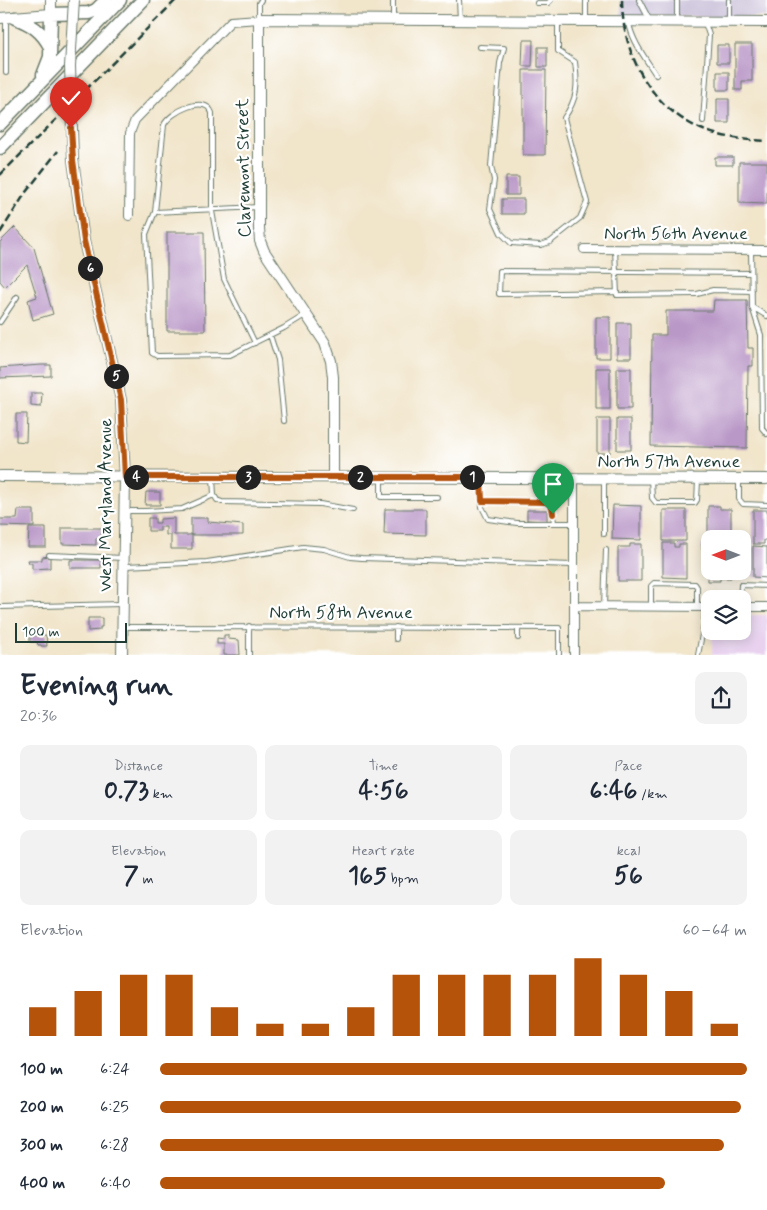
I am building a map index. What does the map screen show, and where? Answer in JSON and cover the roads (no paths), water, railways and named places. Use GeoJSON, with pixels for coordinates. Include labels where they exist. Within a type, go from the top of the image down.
{"type":"FeatureCollection","features":[{"type":"Feature","properties":{"kind":"highway"},"geometry":{"type":"LineString","coordinates":[[35,88],[48,66],[51,48],[51,14],[89,13],[96,10],[106,0]]}},
{"type":"Feature","properties":{"kind":"highway"},"geometry":{"type":"LineString","coordinates":[[0,124],[120,0]]}},
{"type":"Feature","properties":{"kind":"highway"},"geometry":{"type":"LineString","coordinates":[[0,148],[143,0]]}},
{"type":"Feature","properties":{"kind":"highway"},"geometry":{"type":"LineString","coordinates":[[7,18],[27,22],[37,29],[51,48]]}},
{"type":"Feature","properties":{"kind":"street"},"geometry":{"type":"LineString","coordinates":[[7,18],[51,14],[51,0]]}},
{"type":"Feature","properties":{"kind":"street","name":"West Maryland Avenue"},"geometry":{"type":"LineString","coordinates":[[74,0],[70,66],[73,160],[83,236],[121,400],[125,477],[122,655]]}},
{"type":"Feature","properties":{"kind":"street"},"geometry":{"type":"LineString","coordinates":[[129,216],[130,133],[135,120],[231,21],[259,19],[392,19],[767,22]]}},
{"type":"Feature","properties":{"kind":"street","name":"Claremont Street"},"geometry":{"type":"LineString","coordinates":[[259,19],[260,241],[264,251],[325,343],[331,361],[333,377],[333,477]]}},
{"type":"Feature","properties":{"kind":"street","name":"North 56th Avenue"},"geometry":{"type":"LineString","coordinates":[[584,249],[767,250]]}},
{"type":"Feature","properties":{"kind":"street","name":"North 57th Avenue"},"geometry":{"type":"LineString","coordinates":[[0,476],[767,479]]}},
{"type":"Feature","properties":{"kind":"street"},"geometry":{"type":"LineString","coordinates":[[574,478],[574,655]]}},
{"type":"Feature","properties":{"kind":"street"},"geometry":{"type":"LineString","coordinates":[[574,606],[701,607]]}},
{"type":"Feature","properties":{"kind":"street"},"geometry":{"type":"LineString","coordinates":[[751,607],[767,607]]}},
{"type":"Feature","properties":{"kind":"lane"},"geometry":{"type":"LineString","coordinates":[[259,19],[259,3],[261,0]]}},
{"type":"Feature","properties":{"kind":"lane"},"geometry":{"type":"LineString","coordinates":[[392,19],[393,0]]}},
{"type":"Feature","properties":{"kind":"lane"},"geometry":{"type":"LineString","coordinates":[[459,0],[460,20]]}},
{"type":"Feature","properties":{"kind":"lane"},"geometry":{"type":"LineString","coordinates":[[537,3],[548,3],[551,0]]}},
{"type":"Feature","properties":{"kind":"lane"},"geometry":{"type":"LineString","coordinates":[[586,0],[586,20]]}},
{"type":"Feature","properties":{"kind":"lane"},"geometry":{"type":"LineString","coordinates":[[639,0],[650,21]]}},
{"type":"Feature","properties":{"kind":"lane"},"geometry":{"type":"LineString","coordinates":[[677,0],[677,21]]}},
{"type":"Feature","properties":{"kind":"lane"},"geometry":{"type":"LineString","coordinates":[[729,0],[729,22]]}},
{"type":"Feature","properties":{"kind":"lane"},"geometry":{"type":"LineString","coordinates":[[6,73],[7,18]]}},
{"type":"Feature","properties":{"kind":"lane"},"geometry":{"type":"LineString","coordinates":[[480,47],[504,48],[500,63],[491,166],[494,180],[490,209],[501,233],[511,243],[541,245],[550,242],[580,218],[587,202],[564,118],[571,108],[578,83],[575,62],[558,51],[558,20]]}},
{"type":"Feature","properties":{"kind":"lane"},"geometry":{"type":"LineString","coordinates":[[628,21],[630,30],[656,75]]}},
{"type":"Feature","properties":{"kind":"lane"},"geometry":{"type":"LineString","coordinates":[[703,121],[708,35],[704,21]]}},
{"type":"Feature","properties":{"kind":"lane"},"geometry":{"type":"LineString","coordinates":[[255,343],[224,279],[212,210],[211,109],[198,104],[189,106],[167,118],[164,125],[155,212],[146,234],[152,353],[157,356],[230,355],[255,343],[270,335],[306,314]]}},
{"type":"Feature","properties":{"kind":"lane"},"geometry":{"type":"LineString","coordinates":[[155,212],[259,207]]}},
{"type":"Feature","properties":{"kind":"lane"},"geometry":{"type":"LineString","coordinates":[[615,249],[616,292]]}},
{"type":"Feature","properties":{"kind":"lane"},"geometry":{"type":"LineString","coordinates":[[751,250],[752,308],[761,335],[762,428],[767,434]]}},
{"type":"Feature","properties":{"kind":"lane"},"geometry":{"type":"LineString","coordinates":[[752,273],[500,271],[500,294],[616,292],[620,296],[697,294],[713,290],[752,291]]}},
{"type":"Feature","properties":{"kind":"lane"},"geometry":{"type":"LineString","coordinates":[[0,322],[17,298]]}},
{"type":"Feature","properties":{"kind":"lane"},"geometry":{"type":"LineString","coordinates":[[752,308],[767,316]]}},
{"type":"Feature","properties":{"kind":"lane"},"geometry":{"type":"LineString","coordinates":[[270,335],[278,360],[284,422]]}},
{"type":"Feature","properties":{"kind":"lane"},"geometry":{"type":"LineString","coordinates":[[212,477],[214,495],[217,500],[222,502],[320,504],[352,510]]}},
{"type":"Feature","properties":{"kind":"lane"},"geometry":{"type":"LineString","coordinates":[[381,477],[381,497],[437,497]]}},
{"type":"Feature","properties":{"kind":"lane"},"geometry":{"type":"LineString","coordinates":[[481,477],[482,507],[488,519],[517,523],[574,523]]}},
{"type":"Feature","properties":{"kind":"lane"},"geometry":{"type":"LineString","coordinates":[[604,478],[604,534]]}},
{"type":"Feature","properties":{"kind":"lane"},"geometry":{"type":"LineString","coordinates":[[651,478],[652,498],[654,501],[656,503],[675,503],[697,502],[698,478]]}},
{"type":"Feature","properties":{"kind":"lane"},"geometry":{"type":"LineString","coordinates":[[739,479],[739,499],[743,504],[767,505]]}},
{"type":"Feature","properties":{"kind":"lane"},"geometry":{"type":"LineString","coordinates":[[124,511],[182,508],[214,495]]}},
{"type":"Feature","properties":{"kind":"lane"},"geometry":{"type":"LineString","coordinates":[[482,501],[546,502],[552,506],[554,523]]}},
{"type":"Feature","properties":{"kind":"lane"},"geometry":{"type":"LineString","coordinates":[[50,555],[124,562],[207,562],[303,547],[324,549],[350,557],[362,558],[574,565]]}},
{"type":"Feature","properties":{"kind":"lane"},"geometry":{"type":"LineString","coordinates":[[604,606],[606,550]]}},
{"type":"Feature","properties":{"kind":"lane"},"geometry":{"type":"LineString","coordinates":[[651,606],[651,586],[654,582],[695,584],[701,598]]}},
{"type":"Feature","properties":{"kind":"lane"},"geometry":{"type":"LineString","coordinates":[[741,590],[741,585],[767,586]]}},
{"type":"Feature","properties":{"kind":"lane"},"geometry":{"type":"LineString","coordinates":[[0,607],[123,604]]}},
{"type":"Feature","properties":{"kind":"lane"},"geometry":{"type":"LineString","coordinates":[[249,626],[249,655]]}},
{"type":"Feature","properties":{"kind":"lane","name":"North 58th Avenue"},"geometry":{"type":"LineString","coordinates":[[123,627],[559,628],[559,655]]}},
{"type":"Feature","properties":{"kind":"lane"},"geometry":{"type":"LineString","coordinates":[[396,627],[396,639]]}},
{"type":"Feature","properties":{"kind":"lane"},"geometry":{"type":"LineString","coordinates":[[518,628],[518,638]]}},
{"type":"Feature","properties":{"kind":"lane"},"geometry":{"type":"LineString","coordinates":[[698,655],[701,640]]}},
{"type":"Feature","properties":{"kind":"railway"},"geometry":{"type":"LineString","coordinates":[[0,175],[176,0]]}},
{"type":"Feature","properties":{"kind":"railway"},"geometry":{"type":"LineString","coordinates":[[622,0],[623,21],[635,61],[644,79],[656,96],[687,122],[706,131],[736,138],[767,141]]}},
{"type":"Feature","properties":{"kind":"railway"},"geometry":{"type":"LineString","coordinates":[[0,233],[26,192],[58,151]]}}]}
